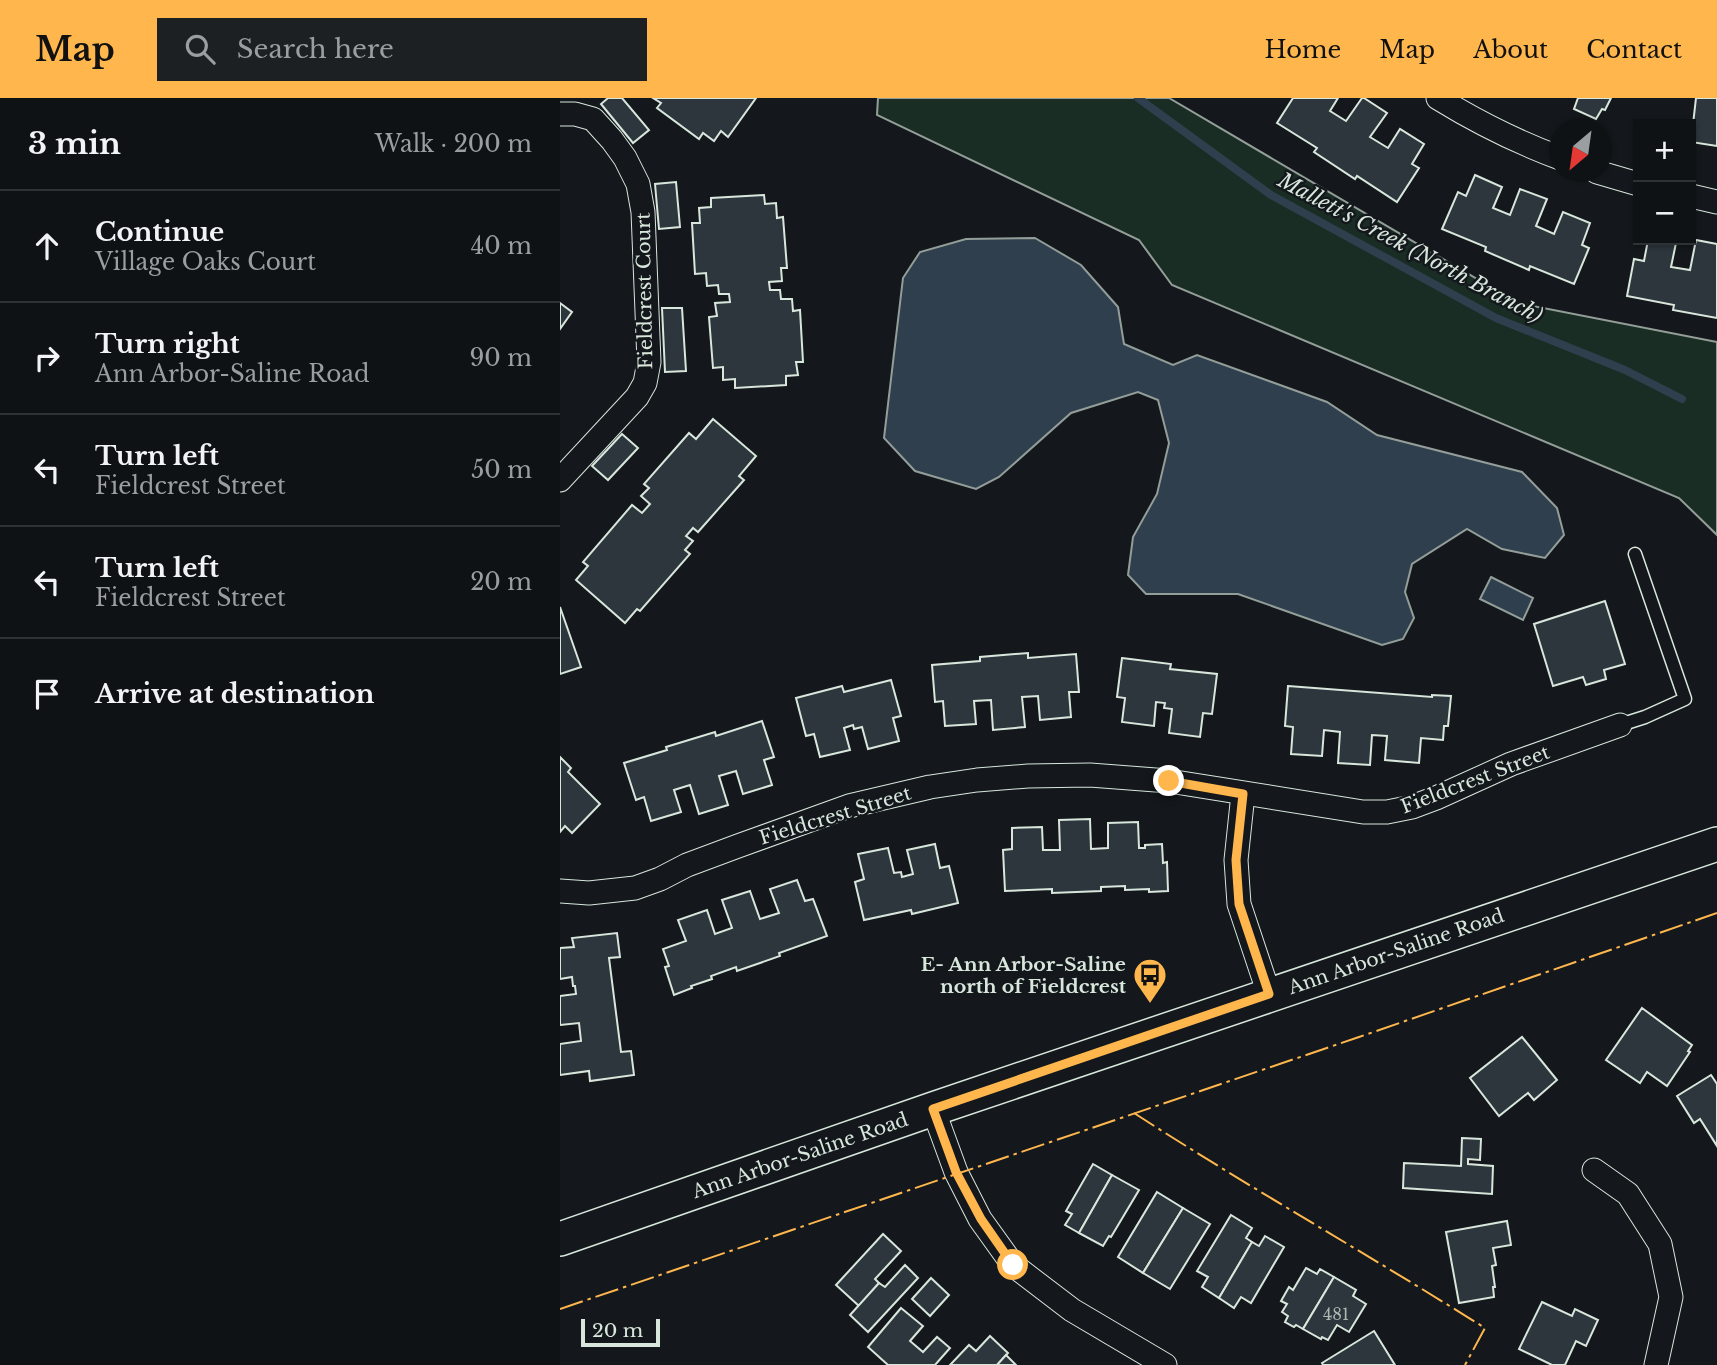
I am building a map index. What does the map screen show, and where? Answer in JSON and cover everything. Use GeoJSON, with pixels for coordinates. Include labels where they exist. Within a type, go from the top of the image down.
{"type":"FeatureCollection","features":[{"type":"Feature","properties":{"kind":"main road","name":"Ann Arbor-Saline Road"},"geometry":{"type":"LineString","coordinates":[[560,1239],[1269,994],[1717,844]]}},
{"type":"Feature","properties":{"kind":"street"},"geometry":{"type":"LineString","coordinates":[[1438,98],[1466,115],[1549,154]]}},
{"type":"Feature","properties":{"kind":"street","name":"Fieldcrest Court"},"geometry":{"type":"LineString","coordinates":[[560,114],[575,114],[593,119],[625,158],[638,184],[643,212],[649,362],[645,383],[637,397],[560,480]]}},
{"type":"Feature","properties":{"kind":"street"},"geometry":{"type":"LineString","coordinates":[[1612,176],[1633,183]]}},
{"type":"Feature","properties":{"kind":"street"},"geometry":{"type":"LineString","coordinates":[[1696,197],[1717,202]]}},
{"type":"Feature","properties":{"kind":"street","name":"Fieldcrest Street"},"geometry":{"type":"LineString","coordinates":[[560,891],[589,893],[635,888],[700,860],[824,815],[888,796],[976,780],[1090,775],[1169,781],[1363,812],[1387,812],[1412,807],[1511,764],[1620,725]]}},
{"type":"Feature","properties":{"kind":"street"},"geometry":{"type":"LineString","coordinates":[[1243,794],[1236,860],[1239,904],[1269,994]]}},
{"type":"Feature","properties":{"kind":"street"},"geometry":{"type":"LineString","coordinates":[[933,1109],[956,1172],[981,1219],[1013,1265],[1072,1310],[1165,1365]]}},
{"type":"Feature","properties":{"kind":"street"},"geometry":{"type":"LineString","coordinates":[[1594,1170],[1628,1194],[1660,1244],[1671,1297],[1656,1365]]}},
{"type":"Feature","properties":{"kind":"lane"},"geometry":{"type":"LineString","coordinates":[[1620,725],[1685,699],[1635,554]]}},
{"type":"Feature","properties":{"kind":"green space"},"geometry":{"type":"Polygon","coordinates":[[[878,98],[1169,98],[1518,303],[1717,342],[1717,535],[1679,498],[1172,285],[1139,240],[877,115],[878,98]]]}},
{"type":"Feature","properties":{"kind":"water"},"geometry":{"type":"Polygon","coordinates":[[[1035,238],[1081,265],[1118,307],[1124,344],[1173,365],[1197,355],[1327,402],[1377,435],[1522,472],[1557,508],[1564,535],[1545,558],[1502,549],[1467,529],[1412,564],[1405,592],[1414,618],[1403,639],[1382,645],[1238,594],[1146,594],[1128,575],[1133,537],[1157,494],[1169,443],[1158,400],[1138,392],[1071,413],[999,477],[976,489],[915,471],[884,438],[903,278],[920,252],[966,239],[1035,238]]]}},
{"type":"Feature","properties":{"kind":"water"},"geometry":{"type":"Polygon","coordinates":[[[1491,577],[1533,598],[1523,620],[1480,599],[1491,577]]]}},
{"type":"Feature","properties":{"kind":"building"},"geometry":{"type":"Polygon","coordinates":[[[608,98],[622,98],[649,130],[633,143],[601,104],[608,98]]]}},
{"type":"Feature","properties":{"kind":"building"},"geometry":{"type":"Polygon","coordinates":[[[653,98],[756,98],[728,137],[721,131],[714,141],[703,133],[699,139],[657,108],[661,103],[653,98]]]}},
{"type":"Feature","properties":{"kind":"building"},"geometry":{"type":"Polygon","coordinates":[[[1293,98],[1338,98],[1330,111],[1346,121],[1364,98],[1387,113],[1370,137],[1388,148],[1400,129],[1424,144],[1412,164],[1419,168],[1397,202],[1357,176],[1355,179],[1314,152],[1317,148],[1277,123],[1293,98]]]}},
{"type":"Feature","properties":{"kind":"building"},"geometry":{"type":"Polygon","coordinates":[[[1578,98],[1611,98],[1596,119],[1574,109],[1578,98]]]}},
{"type":"Feature","properties":{"kind":"building"},"geometry":{"type":"Polygon","coordinates":[[[1696,98],[1717,98],[1717,146],[1696,143],[1696,119],[1694,119],[1696,98]]]}},
{"type":"Feature","properties":{"kind":"building"},"geometry":{"type":"Polygon","coordinates":[[[1475,175],[1502,187],[1493,208],[1510,215],[1520,189],[1547,199],[1536,226],[1554,234],[1563,212],[1590,223],[1582,245],[1589,248],[1574,284],[1530,266],[1529,270],[1485,251],[1486,247],[1442,229],[1458,192],[1466,196],[1475,175]]]}},
{"type":"Feature","properties":{"kind":"building"},"geometry":{"type":"Polygon","coordinates":[[[676,182],[680,227],[659,229],[655,184],[676,182]]]}},
{"type":"Feature","properties":{"kind":"building"},"geometry":{"type":"Polygon","coordinates":[[[764,195],[765,204],[776,203],[777,218],[783,217],[787,268],[781,268],[782,281],[769,282],[770,290],[780,290],[781,299],[792,299],[793,311],[800,310],[803,362],[796,362],[798,375],[786,376],[786,385],[735,388],[735,379],[723,380],[723,367],[713,368],[709,317],[717,316],[715,303],[730,302],[729,294],[719,294],[718,285],[707,286],[706,273],[695,274],[692,223],[700,223],[699,208],[711,207],[711,198],[764,195]]]}},
{"type":"Feature","properties":{"kind":"building"},"geometry":{"type":"Polygon","coordinates":[[[1696,240],[1717,244],[1717,318],[1673,310],[1674,305],[1627,296],[1634,259],[1644,261],[1647,245],[1676,245],[1671,267],[1690,270],[1696,240]]]}},
{"type":"Feature","properties":{"kind":"building"},"geometry":{"type":"Polygon","coordinates":[[[560,303],[572,312],[560,329],[560,303]]]}},
{"type":"Feature","properties":{"kind":"building"},"geometry":{"type":"Polygon","coordinates":[[[662,308],[682,308],[686,371],[665,372],[662,308]]]}},
{"type":"Feature","properties":{"kind":"building"},"geometry":{"type":"Polygon","coordinates":[[[713,419],[756,456],[739,476],[744,480],[698,532],[693,528],[686,536],[693,541],[685,550],[690,554],[640,611],[637,609],[625,623],[576,580],[588,566],[583,562],[632,505],[642,513],[650,504],[641,496],[649,488],[644,484],[689,433],[696,439],[713,419]]]}},
{"type":"Feature","properties":{"kind":"building"},"geometry":{"type":"Polygon","coordinates":[[[622,434],[638,448],[608,480],[592,466],[622,434]]]}},
{"type":"Feature","properties":{"kind":"building"},"geometry":{"type":"Polygon","coordinates":[[[1605,601],[1625,664],[1604,670],[1606,679],[1586,685],[1583,677],[1553,686],[1534,624],[1605,601]]]}},
{"type":"Feature","properties":{"kind":"building"},"geometry":{"type":"Polygon","coordinates":[[[560,607],[581,667],[560,674],[560,607]]]}},
{"type":"Feature","properties":{"kind":"building"},"geometry":{"type":"Polygon","coordinates":[[[1028,653],[1028,658],[1076,654],[1079,692],[1069,692],[1071,717],[1040,720],[1038,696],[1022,697],[1025,727],[993,730],[991,700],[974,701],[976,724],[945,726],[943,701],[935,702],[932,665],[1028,653]]]}},
{"type":"Feature","properties":{"kind":"building"},"geometry":{"type":"Polygon","coordinates":[[[1122,658],[1171,664],[1170,669],[1217,674],[1212,714],[1203,713],[1200,737],[1169,733],[1172,709],[1164,708],[1165,703],[1156,702],[1154,726],[1122,722],[1125,698],[1117,697],[1122,658]]]}},
{"type":"Feature","properties":{"kind":"building"},"geometry":{"type":"Polygon","coordinates":[[[891,680],[901,716],[893,718],[899,741],[868,749],[862,727],[854,729],[853,725],[844,728],[850,750],[820,757],[814,734],[806,736],[796,698],[842,686],[844,692],[891,680]]]}},
{"type":"Feature","properties":{"kind":"building"},"geometry":{"type":"Polygon","coordinates":[[[1288,686],[1432,697],[1451,696],[1448,726],[1444,726],[1443,740],[1421,738],[1419,763],[1385,760],[1387,736],[1372,735],[1370,765],[1338,763],[1340,732],[1324,730],[1322,756],[1291,754],[1293,727],[1285,726],[1288,686]]]}},
{"type":"Feature","properties":{"kind":"building"},"geometry":{"type":"Polygon","coordinates":[[[762,721],[774,757],[764,760],[772,785],[743,794],[736,771],[719,776],[728,805],[699,814],[690,785],[674,790],[681,812],[651,821],[644,797],[636,800],[624,763],[715,732],[716,736],[762,721]]]}},
{"type":"Feature","properties":{"kind":"building"},"geometry":{"type":"Polygon","coordinates":[[[560,757],[571,768],[568,772],[600,804],[572,833],[565,826],[560,832],[560,757]]]}},
{"type":"Feature","properties":{"kind":"building"},"geometry":{"type":"Polygon","coordinates":[[[1090,819],[1091,849],[1108,848],[1108,823],[1138,822],[1139,848],[1162,844],[1163,863],[1167,862],[1168,891],[1125,890],[1125,886],[1101,887],[1101,891],[1005,891],[1003,850],[1012,849],[1012,828],[1042,827],[1043,850],[1060,850],[1059,820],[1090,819]]]}},
{"type":"Feature","properties":{"kind":"building"},"geometry":{"type":"Polygon","coordinates":[[[935,844],[940,868],[949,866],[958,903],[912,914],[911,910],[864,920],[855,882],[864,879],[858,854],[888,848],[894,873],[901,872],[902,877],[913,874],[907,850],[935,844]]]}},
{"type":"Feature","properties":{"kind":"building"},"geometry":{"type":"Polygon","coordinates":[[[797,880],[805,901],[813,899],[827,936],[737,971],[736,967],[711,976],[712,979],[674,995],[665,967],[669,966],[663,949],[686,941],[678,920],[707,910],[715,934],[732,928],[722,900],[750,891],[760,919],[779,913],[770,889],[797,880]]]}},
{"type":"Feature","properties":{"kind":"building"},"geometry":{"type":"Polygon","coordinates":[[[617,933],[620,957],[609,958],[621,1052],[631,1051],[634,1075],[590,1081],[589,1071],[560,1075],[560,1044],[581,1041],[579,1023],[560,1025],[560,996],[576,994],[572,977],[560,979],[560,948],[574,947],[572,938],[617,933]]]}},
{"type":"Feature","properties":{"kind":"building"},"geometry":{"type":"Polygon","coordinates":[[[1642,1008],[1692,1045],[1667,1086],[1647,1072],[1640,1083],[1606,1060],[1642,1008]]]}},
{"type":"Feature","properties":{"kind":"building"},"geometry":{"type":"Polygon","coordinates":[[[1522,1037],[1557,1080],[1534,1100],[1528,1093],[1499,1116],[1470,1078],[1522,1037]]]}},
{"type":"Feature","properties":{"kind":"building"},"geometry":{"type":"Polygon","coordinates":[[[1711,1075],[1717,1084],[1717,1146],[1700,1119],[1694,1123],[1677,1096],[1711,1075]]]}},
{"type":"Feature","properties":{"kind":"building"},"geometry":{"type":"Polygon","coordinates":[[[1462,1138],[1481,1139],[1480,1160],[1468,1159],[1468,1164],[1493,1166],[1492,1194],[1403,1188],[1404,1163],[1461,1166],[1462,1138]]]}},
{"type":"Feature","properties":{"kind":"building"},"geometry":{"type":"Polygon","coordinates":[[[1093,1164],[1112,1175],[1079,1233],[1065,1225],[1072,1214],[1066,1211],[1093,1164]]]}},
{"type":"Feature","properties":{"kind":"building"},"geometry":{"type":"Polygon","coordinates":[[[1112,1175],[1139,1190],[1103,1246],[1079,1233],[1112,1175]]]}},
{"type":"Feature","properties":{"kind":"building"},"geometry":{"type":"Polygon","coordinates":[[[1157,1192],[1183,1208],[1143,1273],[1118,1257],[1157,1192]]]}},
{"type":"Feature","properties":{"kind":"building"},"geometry":{"type":"Polygon","coordinates":[[[1183,1208],[1210,1224],[1170,1289],[1143,1273],[1183,1208]]]}},
{"type":"Feature","properties":{"kind":"building"},"geometry":{"type":"Polygon","coordinates":[[[1231,1215],[1252,1228],[1246,1238],[1252,1242],[1219,1298],[1202,1287],[1208,1277],[1197,1271],[1231,1215]]]}},
{"type":"Feature","properties":{"kind":"building"},"geometry":{"type":"Polygon","coordinates":[[[1507,1221],[1511,1245],[1493,1248],[1496,1265],[1492,1266],[1494,1297],[1459,1303],[1446,1232],[1507,1221]]]}},
{"type":"Feature","properties":{"kind":"building"},"geometry":{"type":"Polygon","coordinates":[[[883,1234],[901,1251],[875,1279],[879,1283],[859,1306],[836,1285],[883,1234]]]}},
{"type":"Feature","properties":{"kind":"building"},"geometry":{"type":"Polygon","coordinates":[[[1265,1236],[1284,1247],[1251,1303],[1241,1297],[1234,1308],[1219,1298],[1252,1242],[1259,1246],[1265,1236]]]}},
{"type":"Feature","properties":{"kind":"building"},"geometry":{"type":"Polygon","coordinates":[[[905,1265],[918,1278],[868,1332],[850,1315],[879,1283],[885,1287],[905,1265]]]}},
{"type":"Feature","properties":{"kind":"building"},"geometry":{"type":"Polygon","coordinates":[[[1306,1268],[1317,1274],[1320,1269],[1334,1277],[1303,1329],[1285,1322],[1288,1316],[1282,1312],[1287,1304],[1281,1301],[1289,1287],[1293,1290],[1306,1268]]]}},
{"type":"Feature","properties":{"kind":"building"},"geometry":{"type":"Polygon","coordinates":[[[1334,1277],[1356,1290],[1353,1296],[1366,1304],[1349,1332],[1337,1325],[1328,1340],[1322,1337],[1321,1339],[1303,1329],[1334,1277]]]}},
{"type":"Feature","properties":{"kind":"building"},"geometry":{"type":"Polygon","coordinates":[[[931,1278],[949,1295],[930,1316],[912,1299],[931,1278]]]}},
{"type":"Feature","properties":{"kind":"building"},"geometry":{"type":"Polygon","coordinates":[[[1542,1302],[1572,1316],[1575,1309],[1598,1320],[1586,1346],[1576,1341],[1565,1365],[1552,1365],[1519,1349],[1542,1302]]]}},
{"type":"Feature","properties":{"kind":"building"},"geometry":{"type":"Polygon","coordinates":[[[901,1308],[923,1326],[910,1341],[923,1352],[937,1337],[950,1348],[935,1365],[888,1365],[868,1347],[901,1308]]]}},
{"type":"Feature","properties":{"kind":"building"},"geometry":{"type":"Polygon","coordinates":[[[1374,1331],[1395,1365],[1323,1365],[1322,1363],[1374,1331]]]}},
{"type":"Feature","properties":{"kind":"building"},"geometry":{"type":"Polygon","coordinates":[[[990,1336],[1008,1353],[997,1365],[950,1365],[969,1345],[976,1351],[990,1336]]]}},
{"type":"Feature","properties":{"kind":"building"},"geometry":{"type":"Polygon","coordinates":[[[1006,1355],[1016,1365],[997,1365],[1006,1355]]]}},
{"type":"Feature","properties":{"kind":"waterway","name":"Mallett's Creek (North Branch)"},"geometry":{"type":"LineString","coordinates":[[1138,98],[1271,195],[1496,318],[1625,370],[1682,399]]}},
{"type":"Feature","properties":{"kind":"power"},"geometry":{"type":"LineString","coordinates":[[560,1309],[1717,913]]}},
{"type":"Feature","properties":{"kind":"power"},"geometry":{"type":"LineString","coordinates":[[1134,1113],[1485,1328],[1465,1365]]}},
{"type":"Feature","properties":{"kind":"place","name":"E- Ann Arbor-Saline north of Fieldcrest"},"geometry":{"type":"Point","coordinates":[1150,1005]}},
{"type":"Feature","properties":{"kind":"route"},"geometry":{"type":"LineString","coordinates":[[1013,1265],[981,1219],[956,1172],[933,1109],[1269,994],[1239,904],[1236,860],[1243,794],[1169,781]]}}]}
